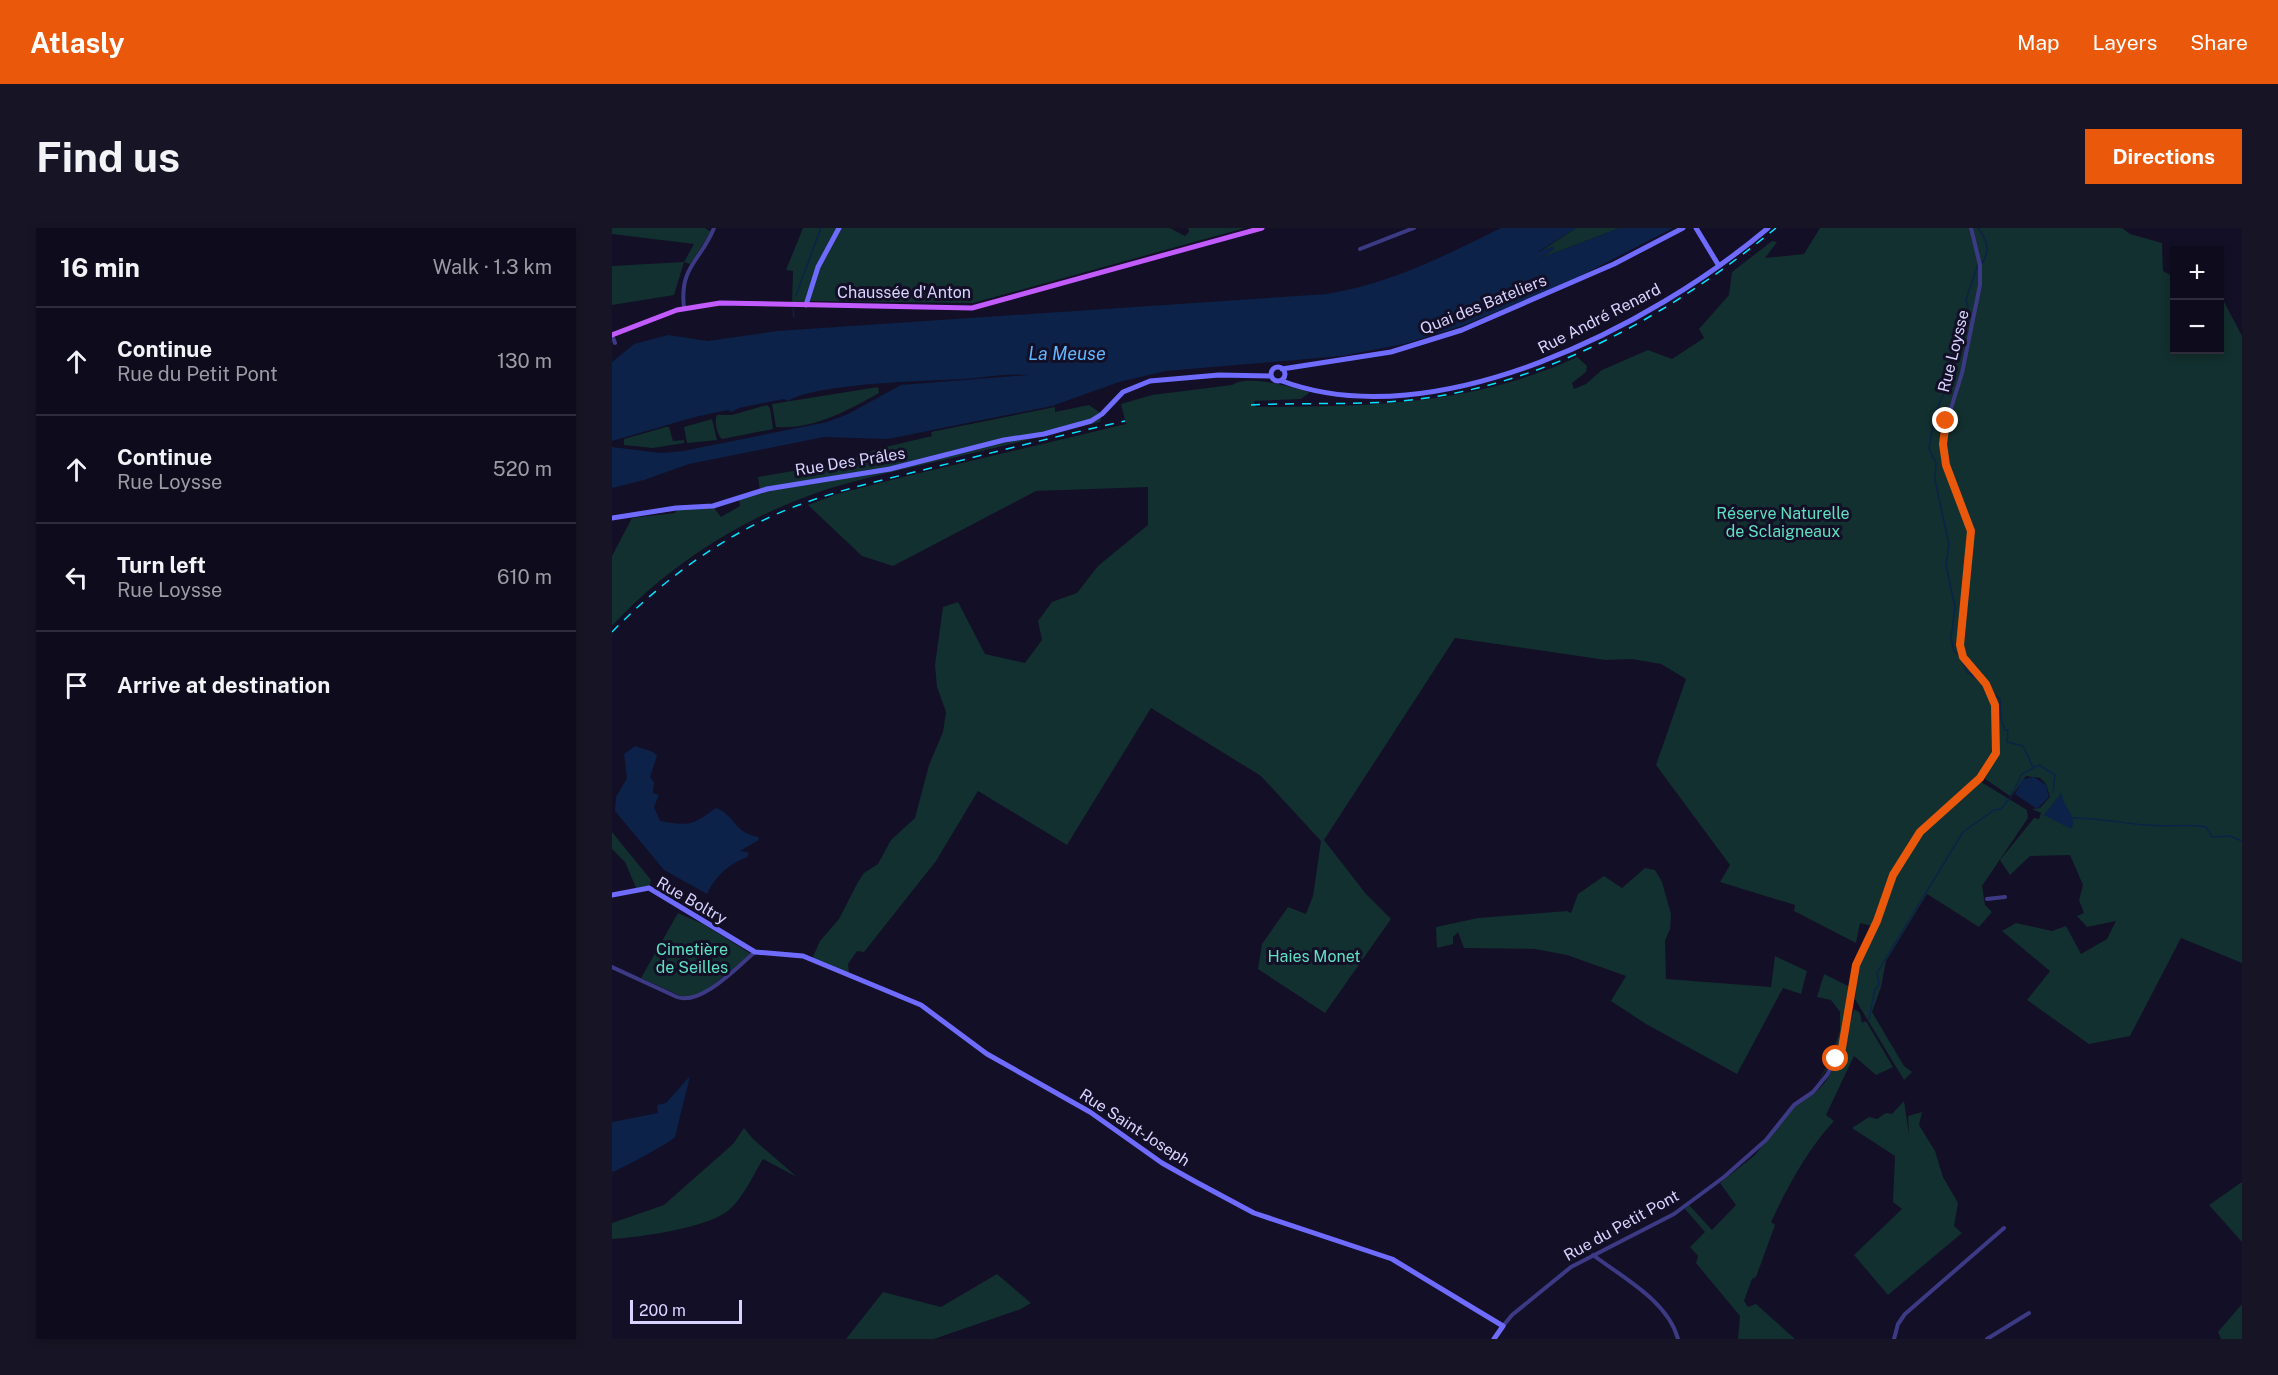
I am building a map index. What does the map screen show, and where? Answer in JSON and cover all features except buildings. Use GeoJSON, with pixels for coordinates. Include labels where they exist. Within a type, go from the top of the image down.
{"type":"FeatureCollection","features":[{"type":"Feature","properties":{"kind":"main road","name":"Chaussée d'Anton"},"geometry":{"type":"LineString","coordinates":[[612,335],[681,309],[720,303],[972,308],[1262,228]]}},
{"type":"Feature","properties":{"kind":"street"},"geometry":{"type":"LineString","coordinates":[[680,318],[682,294],[690,266],[714,228]]}},
{"type":"Feature","properties":{"kind":"street"},"geometry":{"type":"LineString","coordinates":[[806,305],[818,267],[839,228]]}},
{"type":"Feature","properties":{"kind":"street"},"geometry":{"type":"LineString","coordinates":[[1360,249],[1414,228]]}},
{"type":"Feature","properties":{"kind":"street","name":"Quai des Bateliers"},"geometry":{"type":"LineString","coordinates":[[1282,369],[1391,352],[1462,330],[1614,264],[1683,228]]}},
{"type":"Feature","properties":{"kind":"street"},"geometry":{"type":"LineString","coordinates":[[1696,228],[1719,266]]}},
{"type":"Feature","properties":{"kind":"street","name":"Rue André Renard"},"geometry":{"type":"LineString","coordinates":[[1282,381],[1371,397],[1432,391],[1506,374],[1575,348],[1667,300],[1719,266],[1768,228]]}},
{"type":"Feature","properties":{"kind":"street","name":"Rue Loysse"},"geometry":{"type":"LineString","coordinates":[[1854,991],[1856,965],[1877,921],[1888,887],[1907,850],[1920,832],[1980,778],[1991,764],[1998,746],[1992,697],[1986,684],[1963,657],[1960,645],[1971,531],[1946,465],[1943,444],[1944,431],[1967,350],[1980,285],[1980,263],[1971,228]]}},
{"type":"Feature","properties":{"kind":"street"},"geometry":{"type":"LineString","coordinates":[[612,335],[615,343]]}},
{"type":"Feature","properties":{"kind":"street"},"geometry":{"type":"LineString","coordinates":[[1275,368],[1282,369],[1285,375],[1282,381],[1271,376],[1275,368]]}},
{"type":"Feature","properties":{"kind":"street","name":"Rue Des Prâles"},"geometry":{"type":"LineString","coordinates":[[612,518],[676,508],[713,506],[767,489],[920,463],[1004,440],[1044,434],[1091,421],[1102,414],[1123,392],[1137,385],[1219,375],[1271,376]]}},
{"type":"Feature","properties":{"kind":"street","name":"Rue Boltry"},"geometry":{"type":"LineString","coordinates":[[612,895],[649,888],[755,952]]}},
{"type":"Feature","properties":{"kind":"street"},"geometry":{"type":"LineString","coordinates":[[1987,899],[2005,897]]}},
{"type":"Feature","properties":{"kind":"street"},"geometry":{"type":"LineString","coordinates":[[612,967],[682,999],[698,998],[755,952]]}},
{"type":"Feature","properties":{"kind":"street","name":"Rue Saint-Joseph"},"geometry":{"type":"LineString","coordinates":[[755,952],[803,956],[921,1005],[987,1054],[1090,1112],[1162,1163],[1196,1182],[1254,1213],[1392,1259],[1503,1326]]}},
{"type":"Feature","properties":{"kind":"street","name":"Rue du Petit Pont"},"geometry":{"type":"LineString","coordinates":[[1494,1339],[1512,1315],[1571,1267],[1674,1214],[1724,1177],[1766,1140],[1794,1105],[1813,1092],[1827,1075],[1842,1048],[1854,991]]}},
{"type":"Feature","properties":{"kind":"street"},"geometry":{"type":"LineString","coordinates":[[1894,1339],[1898,1324],[1905,1314],[2004,1228]]}},
{"type":"Feature","properties":{"kind":"street"},"geometry":{"type":"LineString","coordinates":[[1593,1255],[1665,1314],[1675,1328],[1678,1339]]}},
{"type":"Feature","properties":{"kind":"street"},"geometry":{"type":"LineString","coordinates":[[1987,1339],[2030,1313]]}},
{"type":"Feature","properties":{"kind":"green space"},"geometry":{"type":"Polygon","coordinates":[[[612,228],[705,228],[711,232],[690,264],[684,262],[694,244],[612,234],[612,228]]]}},
{"type":"Feature","properties":{"kind":"green space"},"geometry":{"type":"Polygon","coordinates":[[[803,228],[1170,228],[1185,236],[1189,232],[1188,228],[1245,228],[973,303],[810,301],[812,290],[806,305],[792,304],[793,271],[786,270],[803,228]]]}},
{"type":"Feature","properties":{"kind":"green space"},"geometry":{"type":"Polygon","coordinates":[[[1576,228],[1620,228],[1541,258],[1554,249],[1538,253],[1576,228]]]}},
{"type":"Feature","properties":{"kind":"green space"},"geometry":{"type":"Polygon","coordinates":[[[1820,228],[2122,228],[2130,234],[2162,243],[2163,271],[2170,275],[2170,354],[2224,354],[2224,302],[2242,336],[2242,963],[2181,938],[2130,1036],[2089,1044],[2027,1000],[2050,971],[2002,931],[2016,923],[2052,931],[2066,926],[2081,954],[2107,939],[2116,921],[2087,927],[2077,916],[2084,913],[2079,900],[2083,885],[2070,855],[2030,856],[2010,875],[2000,860],[2034,818],[2039,819],[2041,813],[2032,809],[2040,808],[2050,797],[2046,784],[2040,778],[2026,776],[2011,797],[2012,791],[2010,796],[1985,779],[1999,750],[1999,742],[1996,753],[1980,778],[1920,832],[1893,875],[1872,926],[1860,923],[1856,943],[1794,911],[1795,905],[1720,882],[1730,865],[1656,765],[1686,679],[1661,664],[1632,659],[1606,660],[1455,638],[1324,840],[1366,894],[1391,919],[1325,1013],[1258,969],[1262,944],[1288,907],[1306,914],[1313,896],[1321,841],[1261,776],[1151,708],[1067,845],[978,791],[936,861],[864,952],[857,951],[848,964],[849,974],[812,959],[820,941],[839,919],[864,873],[878,864],[891,840],[915,818],[929,765],[943,732],[946,712],[937,687],[935,665],[943,607],[958,602],[985,654],[1025,663],[1042,640],[1038,621],[1052,602],[1077,593],[1098,566],[1148,525],[1148,487],[1036,491],[893,566],[862,556],[808,505],[837,494],[903,477],[1126,424],[1121,404],[1152,395],[1259,381],[1310,392],[1301,399],[1254,401],[1256,407],[1380,404],[1459,394],[1498,385],[1538,373],[1577,357],[1587,366],[1586,372],[1572,383],[1574,389],[1586,384],[1602,370],[1648,350],[1672,359],[1704,338],[1699,329],[1729,295],[1732,272],[1772,241],[1777,242],[1765,258],[1804,254],[1820,228]]]}},
{"type":"Feature","properties":{"kind":"green space"},"geometry":{"type":"Polygon","coordinates":[[[684,262],[674,295],[612,305],[612,266],[684,262]]]}},
{"type":"Feature","properties":{"kind":"green space"},"geometry":{"type":"Polygon","coordinates":[[[878,387],[879,393],[829,418],[803,425],[776,427],[772,404],[878,387]]]}},
{"type":"Feature","properties":{"kind":"green space"},"geometry":{"type":"Polygon","coordinates":[[[767,405],[770,408],[773,429],[722,439],[720,437],[716,424],[717,415],[732,415],[767,405]]]}},
{"type":"Feature","properties":{"kind":"green space"},"geometry":{"type":"Polygon","coordinates":[[[1089,405],[1102,414],[1100,422],[850,482],[781,507],[702,549],[655,585],[612,626],[612,556],[632,518],[675,513],[676,510],[714,508],[721,517],[740,506],[739,499],[760,491],[758,477],[840,463],[877,449],[932,436],[931,432],[1055,407],[1055,412],[1089,405]]]}},
{"type":"Feature","properties":{"kind":"green space"},"geometry":{"type":"Polygon","coordinates":[[[712,419],[717,440],[687,443],[684,427],[712,419]]]}},
{"type":"Feature","properties":{"kind":"green space"},"geometry":{"type":"Polygon","coordinates":[[[669,427],[673,441],[684,440],[684,443],[653,448],[624,445],[624,439],[669,427]]]}},
{"type":"Feature","properties":{"kind":"green space"},"geometry":{"type":"Polygon","coordinates":[[[1981,782],[2027,810],[2028,818],[1982,886],[1985,905],[1992,912],[1979,927],[1927,894],[1886,961],[1881,987],[1872,1012],[1904,1066],[1912,1072],[1904,1080],[1855,999],[1857,971],[1895,874],[1913,845],[1925,829],[1976,783],[1981,782]]]}},
{"type":"Feature","properties":{"kind":"green space"},"geometry":{"type":"Polygon","coordinates":[[[612,832],[651,880],[649,888],[637,890],[625,862],[612,849],[612,832]]]}},
{"type":"Feature","properties":{"kind":"green space"},"geometry":{"type":"Polygon","coordinates":[[[1645,868],[1655,870],[1662,882],[1671,914],[1670,929],[1665,941],[1666,979],[1771,987],[1775,956],[1807,971],[1801,994],[1783,988],[1737,1074],[1646,1024],[1611,1001],[1626,976],[1567,955],[1535,949],[1464,948],[1458,932],[1453,937],[1453,944],[1437,948],[1436,927],[1478,918],[1567,911],[1571,913],[1578,894],[1604,876],[1622,888],[1645,868]]]}},
{"type":"Feature","properties":{"kind":"green space","name":"Cimetière de Seilles"},"geometry":{"type":"Polygon","coordinates":[[[678,913],[703,924],[751,954],[699,996],[685,998],[641,978],[678,913]]]}},
{"type":"Feature","properties":{"kind":"green space"},"geometry":{"type":"Polygon","coordinates":[[[1824,974],[1850,987],[1840,1049],[1816,1085],[1830,1061],[1840,1031],[1840,1012],[1831,1000],[1817,997],[1824,974]]]}},
{"type":"Feature","properties":{"kind":"green space"},"geometry":{"type":"Polygon","coordinates":[[[1854,1009],[1860,1013],[1862,1023],[1866,1021],[1893,1067],[1876,1075],[1854,1056],[1826,1115],[1834,1121],[1815,1144],[1799,1169],[1771,1222],[1775,1225],[1756,1277],[1752,1279],[1744,1301],[1748,1307],[1756,1304],[1795,1339],[1738,1339],[1740,1316],[1696,1263],[1698,1256],[1690,1247],[1705,1232],[1685,1209],[1689,1205],[1712,1230],[1736,1205],[1720,1183],[1755,1155],[1795,1106],[1815,1093],[1826,1081],[1843,1050],[1854,1009]]]}},
{"type":"Feature","properties":{"kind":"green space"},"geometry":{"type":"Polygon","coordinates":[[[1904,1101],[1909,1135],[1908,1116],[1922,1112],[1919,1125],[1935,1151],[1943,1177],[1958,1203],[1954,1226],[1962,1233],[1888,1295],[1854,1255],[1902,1209],[1893,1202],[1895,1156],[1852,1128],[1869,1117],[1877,1119],[1886,1113],[1892,1114],[1904,1101]]]}},
{"type":"Feature","properties":{"kind":"green space"},"geometry":{"type":"Polygon","coordinates":[[[744,1128],[753,1139],[797,1177],[763,1159],[739,1199],[729,1210],[719,1216],[690,1227],[612,1239],[612,1223],[664,1205],[733,1144],[744,1128]]]}},
{"type":"Feature","properties":{"kind":"green space"},"geometry":{"type":"Polygon","coordinates":[[[2242,1182],[2242,1242],[2209,1205],[2242,1182]]]}},
{"type":"Feature","properties":{"kind":"green space"},"geometry":{"type":"Polygon","coordinates":[[[997,1274],[1031,1303],[1021,1309],[934,1339],[846,1339],[883,1292],[941,1307],[997,1274]]]}},
{"type":"Feature","properties":{"kind":"green space"},"geometry":{"type":"Polygon","coordinates":[[[2242,1304],[2242,1339],[2221,1339],[2218,1332],[2242,1304]]]}},
{"type":"Feature","properties":{"kind":"water","name":"La Meuse"},"geometry":{"type":"Polygon","coordinates":[[[1501,228],[1576,228],[1538,252],[1554,246],[1554,249],[1541,258],[1620,228],[1673,228],[1571,281],[1462,326],[1404,344],[1342,356],[1166,371],[1119,382],[1052,406],[888,439],[824,437],[689,464],[644,480],[612,488],[612,447],[661,453],[683,451],[827,422],[848,414],[901,385],[1029,375],[900,382],[822,390],[788,401],[784,399],[739,408],[731,412],[728,410],[695,417],[612,441],[612,362],[634,344],[668,335],[708,341],[777,331],[1327,294],[1395,276],[1437,259],[1501,228]]]}},
{"type":"Feature","properties":{"kind":"water"},"geometry":{"type":"Polygon","coordinates":[[[635,746],[653,752],[657,756],[650,777],[654,782],[653,793],[659,795],[654,807],[660,821],[690,823],[716,808],[727,814],[744,832],[758,837],[759,840],[740,851],[748,852],[748,857],[724,871],[714,881],[707,894],[664,870],[615,811],[616,797],[627,778],[624,754],[635,746]]]}},
{"type":"Feature","properties":{"kind":"water"},"geometry":{"type":"Polygon","coordinates":[[[2034,777],[2046,785],[2049,797],[2037,809],[2015,794],[2023,779],[2034,777]]]}},
{"type":"Feature","properties":{"kind":"water"},"geometry":{"type":"Polygon","coordinates":[[[2062,792],[2062,797],[2073,820],[2071,829],[2044,815],[2062,792]]]}},
{"type":"Feature","properties":{"kind":"water"},"geometry":{"type":"Polygon","coordinates":[[[690,1076],[675,1137],[612,1172],[612,1122],[658,1113],[657,1105],[666,1103],[690,1076]]]}},
{"type":"Feature","properties":{"kind":"waterway"},"geometry":{"type":"LineString","coordinates":[[796,295],[821,228]]}},
{"type":"Feature","properties":{"kind":"waterway"},"geometry":{"type":"LineString","coordinates":[[1978,228],[1987,245],[1982,263]]}},
{"type":"Feature","properties":{"kind":"waterway"},"geometry":{"type":"LineString","coordinates":[[1978,265],[1966,299],[1968,307],[1950,380],[1935,413],[1929,449],[1936,463],[1935,480],[1949,545],[1946,565],[1955,607],[1951,638],[1954,651],[1961,657],[1967,672],[1981,681]]}},
{"type":"Feature","properties":{"kind":"waterway"},"geometry":{"type":"LineString","coordinates":[[793,309],[794,317]]}},
{"type":"Feature","properties":{"kind":"waterway"},"geometry":{"type":"LineString","coordinates":[[1994,694],[2000,699],[2001,720],[2005,730],[2008,730],[2007,742],[2023,746],[2033,767]]}},
{"type":"Feature","properties":{"kind":"waterway"},"geometry":{"type":"LineString","coordinates":[[2010,798],[2022,774],[2039,765],[2055,775],[2053,792]]}},
{"type":"Feature","properties":{"kind":"waterway"},"geometry":{"type":"LineString","coordinates":[[1869,1019],[1875,989],[1879,985],[1877,973],[1963,832],[1994,810],[2001,809],[2009,799]]}},
{"type":"Feature","properties":{"kind":"waterway"},"geometry":{"type":"LineString","coordinates":[[2072,818],[2154,826],[2206,827],[2212,837],[2230,836],[2242,841]]}},
{"type":"Feature","properties":{"kind":"railway"},"geometry":{"type":"LineString","coordinates":[[1251,405],[1419,399],[1468,390],[1517,377],[1564,360],[1653,315],[1696,288],[1776,228]]}},
{"type":"Feature","properties":{"kind":"railway"},"geometry":{"type":"LineString","coordinates":[[612,632],[666,582],[686,567],[726,540],[770,517],[830,494],[1125,421]]}},
{"type":"Feature","properties":{"kind":"route"},"geometry":{"type":"LineString","coordinates":[[1836,1059],[1842,1048],[1852,1001],[1855,968],[1877,921],[1893,875],[1920,832],[1980,778],[1991,764],[1998,746],[1995,705],[1989,689],[1969,667],[1960,645],[1965,574],[1971,531],[1946,465],[1943,444],[1946,421]]}},
{"type":"Feature","properties":{"kind":"park label","name":"Réserve Naturelle de Sclaigneaux"},"geometry":{"type":"Point","coordinates":[1783,522]}},
{"type":"Feature","properties":{"kind":"park label","name":"Haies Monet"},"geometry":{"type":"Point","coordinates":[1314,956]}}]}
